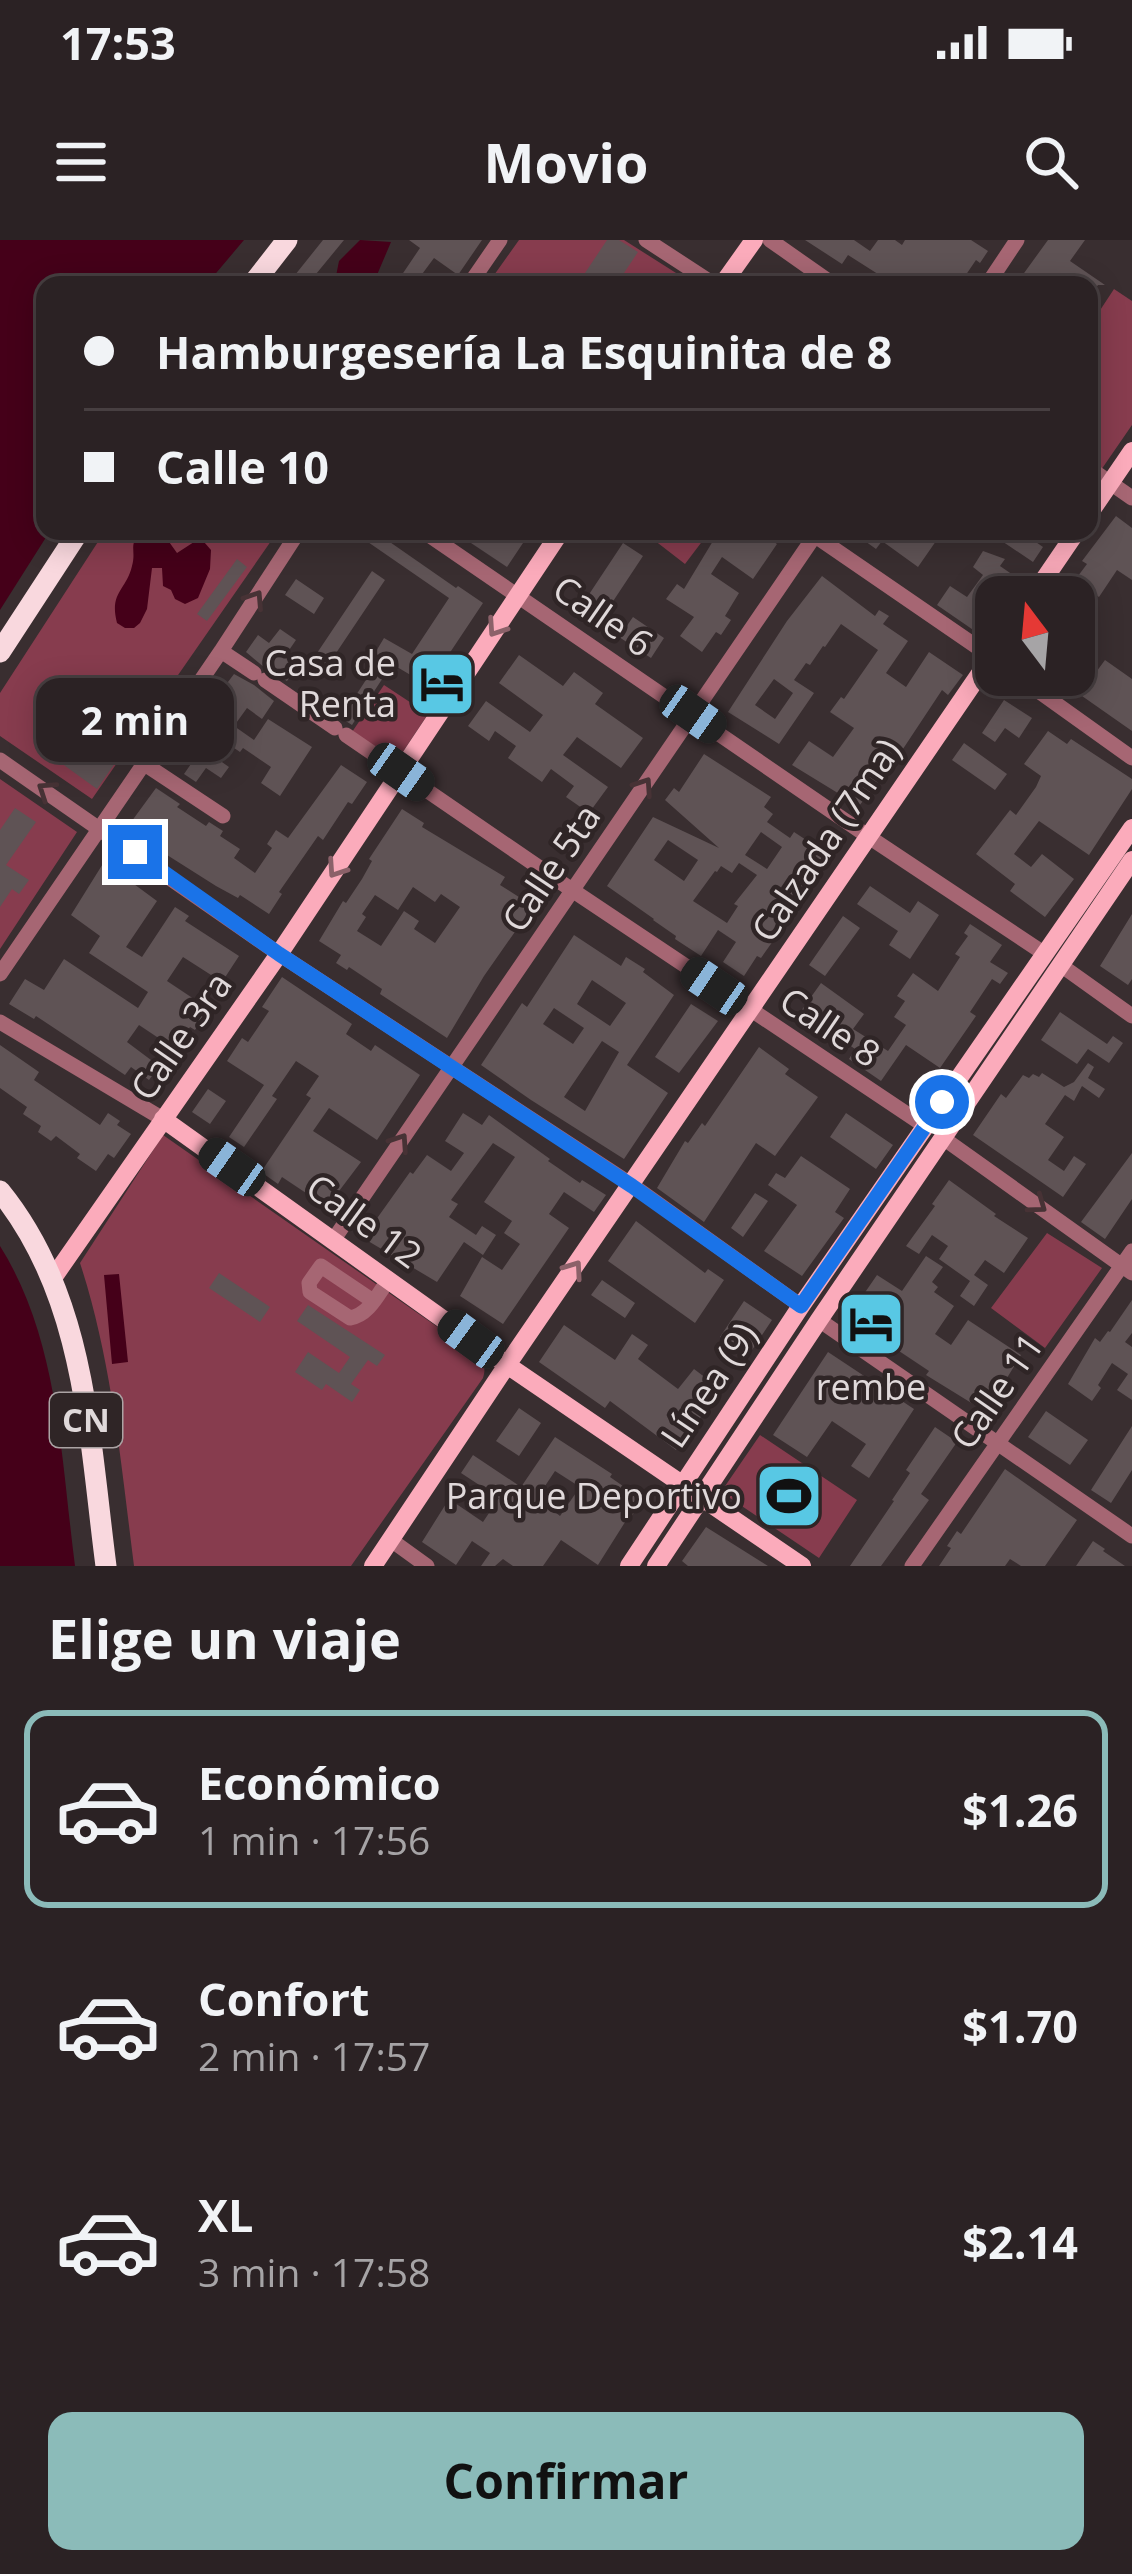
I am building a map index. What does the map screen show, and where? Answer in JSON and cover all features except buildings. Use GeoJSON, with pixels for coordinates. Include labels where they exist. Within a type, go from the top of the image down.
{"type":"FeatureCollection","features":[{"type":"Feature","properties":{"kind":"highway"},"geometry":{"type":"LineString","coordinates":[[259,276],[287,240]]}},
{"type":"Feature","properties":{"kind":"highway"},"geometry":{"type":"LineString","coordinates":[[0,652],[73,540]]}},
{"type":"Feature","properties":{"kind":"highway","name":"CN"},"geometry":{"type":"LineString","coordinates":[[0,1191],[52,1278],[78,1364],[106,1566]]}},
{"type":"Feature","properties":{"kind":"main road"},"geometry":{"type":"LineString","coordinates":[[726,276],[754,240]]}},
{"type":"Feature","properties":{"kind":"main road"},"geometry":{"type":"LineString","coordinates":[[1098,501],[1132,452]]}},
{"type":"Feature","properties":{"kind":"main road","name":"Calle 3ra"},"geometry":{"type":"LineString","coordinates":[[52,1278],[279,954],[555,540]]}},
{"type":"Feature","properties":{"kind":"main road"},"geometry":{"type":"LineString","coordinates":[[1046,576],[1071,540]]}},
{"type":"Feature","properties":{"kind":"main road","name":"Calzada (7ma)"},"geometry":{"type":"LineString","coordinates":[[391,1540],[975,684]]}},
{"type":"Feature","properties":{"kind":"main road","name":"Línea (9)"},"geometry":{"type":"LineString","coordinates":[[656,1566],[944,1138],[1132,828]]}},
{"type":"Feature","properties":{"kind":"main road","name":"Línea (9)"},"geometry":{"type":"LineString","coordinates":[[629,1566],[925,1126],[1132,860]]}},
{"type":"Feature","properties":{"kind":"main road","name":"Calle 12"},"geometry":{"type":"LineString","coordinates":[[164,1119],[507,1365],[702,1497]]}},
{"type":"Feature","properties":{"kind":"main road"},"geometry":{"type":"LineString","coordinates":[[702,1497],[802,1566]]}},
{"type":"Feature","properties":{"kind":"main road"},"geometry":{"type":"LineString","coordinates":[[374,1566],[391,1540]]}},
{"type":"Feature","properties":{"kind":"street"},"geometry":{"type":"LineString","coordinates":[[475,276],[500,240]]}},
{"type":"Feature","properties":{"kind":"street"},"geometry":{"type":"LineString","coordinates":[[646,240],[704,276]]}},
{"type":"Feature","properties":{"kind":"street"},"geometry":{"type":"LineString","coordinates":[[770,240],[822,276]]}},
{"type":"Feature","properties":{"kind":"street"},"geometry":{"type":"LineString","coordinates":[[993,276],[1017,240]]}},
{"type":"Feature","properties":{"kind":"street"},"geometry":{"type":"LineString","coordinates":[[1098,474],[1132,499]]}},
{"type":"Feature","properties":{"kind":"street"},"geometry":{"type":"LineString","coordinates":[[0,974],[293,540]]}},
{"type":"Feature","properties":{"kind":"street","name":"Calle 6"},"geometry":{"type":"LineString","coordinates":[[437,540],[1132,1016]]}},
{"type":"Feature","properties":{"kind":"street","name":"Calle 5ta"},"geometry":{"type":"LineString","coordinates":[[334,1239],[809,540]]}},
{"type":"Feature","properties":{"kind":"street"},"geometry":{"type":"LineString","coordinates":[[826,540],[975,643]]}},
{"type":"Feature","properties":{"kind":"street","name":"Calle 8"},"geometry":{"type":"LineString","coordinates":[[221,651],[925,1126]]}},
{"type":"Feature","properties":{"kind":"street"},"geometry":{"type":"LineString","coordinates":[[1045,696],[1132,758]]}},
{"type":"Feature","properties":{"kind":"street"},"geometry":{"type":"LineString","coordinates":[[0,760],[279,954],[632,1186],[801,1306]]}},
{"type":"Feature","properties":{"kind":"street"},"geometry":{"type":"LineString","coordinates":[[143,763],[223,816]]}},
{"type":"Feature","properties":{"kind":"street","name":"Calle 12"},"geometry":{"type":"LineString","coordinates":[[0,1022],[164,1119]]}},
{"type":"Feature","properties":{"kind":"street"},"geometry":{"type":"LineString","coordinates":[[944,1138],[1129,1263]]}},
{"type":"Feature","properties":{"kind":"street","name":"Calle 11"},"geometry":{"type":"LineString","coordinates":[[912,1566],[1129,1263]]}},
{"type":"Feature","properties":{"kind":"street"},"geometry":{"type":"LineString","coordinates":[[373,1301],[389,1279]]}},
{"type":"Feature","properties":{"kind":"street"},"geometry":{"type":"LineString","coordinates":[[819,1320],[1132,1536]]}},
{"type":"Feature","properties":{"kind":"street"},"geometry":{"type":"LineString","coordinates":[[391,1540],[427,1566]]}},
{"type":"Feature","properties":{"kind":"shaded area"},"geometry":{"type":"Polygon","coordinates":[[[0,240],[244,240],[214,276],[36,276],[36,540],[44,540],[0,610],[0,240]]]}},
{"type":"Feature","properties":{"kind":"shaded area"},"geometry":{"type":"Polygon","coordinates":[[[360,240],[391,242],[377,276],[336,276],[339,261],[360,240]]]}},
{"type":"Feature","properties":{"kind":"shaded area"},"geometry":{"type":"Polygon","coordinates":[[[519,240],[624,240],[681,276],[493,276],[519,240]]]}},
{"type":"Feature","properties":{"kind":"shaded area"},"geometry":{"type":"Polygon","coordinates":[[[1114,289],[1132,301],[1132,425],[1101,470],[1098,468],[1098,313],[1114,289]]]}},
{"type":"Feature","properties":{"kind":"shaded area"},"geometry":{"type":"Polygon","coordinates":[[[99,540],[272,540],[92,799],[0,736],[0,693],[99,540]]]}},
{"type":"Feature","properties":{"kind":"shaded area"},"geometry":{"type":"Polygon","coordinates":[[[168,540],[177,553],[194,542],[204,542],[211,550],[210,569],[198,598],[185,604],[163,586],[162,568],[152,568],[147,609],[140,623],[125,628],[117,623],[115,605],[132,566],[134,543],[168,540]]]}},
{"type":"Feature","properties":{"kind":"shaded area"},"geometry":{"type":"Polygon","coordinates":[[[654,540],[703,540],[685,564],[654,540]]]}},
{"type":"Feature","properties":{"kind":"shaded area"},"geometry":{"type":"Polygon","coordinates":[[[384,685],[428,714],[396,762],[352,732],[384,685]]]}},
{"type":"Feature","properties":{"kind":"shaded area"},"geometry":{"type":"Polygon","coordinates":[[[0,779],[77,832],[0,949],[0,779]]]}},
{"type":"Feature","properties":{"kind":"shaded area"},"geometry":{"type":"Polygon","coordinates":[[[163,1135],[482,1362],[483,1378],[351,1566],[134,1566],[108,1375],[80,1263],[163,1135]]]}},
{"type":"Feature","properties":{"kind":"shaded area"},"geometry":{"type":"Polygon","coordinates":[[[1047,1233],[1102,1268],[1045,1348],[991,1308],[1047,1233]]]}},
{"type":"Feature","properties":{"kind":"shaded area"},"geometry":{"type":"Polygon","coordinates":[[[0,1246],[20,1282],[46,1360],[75,1566],[0,1566],[0,1246]]]}},
{"type":"Feature","properties":{"kind":"shaded area"},"geometry":{"type":"Polygon","coordinates":[[[119,1274],[128,1362],[112,1364],[104,1275],[119,1274]]]}},
{"type":"Feature","properties":{"kind":"shaded area","name":"Parque Deportivo"},"geometry":{"type":"Polygon","coordinates":[[[760,1435],[857,1500],[819,1558],[721,1492],[760,1435]]]}},
{"type":"Feature","properties":{"kind":"place","name":"Casa de Renta"},"geometry":{"type":"Point","coordinates":[442,684]}},
{"type":"Feature","properties":{"kind":"place","name":"rembe"},"geometry":{"type":"Point","coordinates":[871,1324]}},
{"type":"Feature","properties":{"kind":"place","name":"Parque Deportivo"},"geometry":{"type":"Point","coordinates":[789,1496]}},
{"type":"Feature","properties":{"kind":"route"},"geometry":{"type":"LineString","coordinates":[[135,852],[279,954],[632,1186],[801,1306],[942,1102]]}}]}
